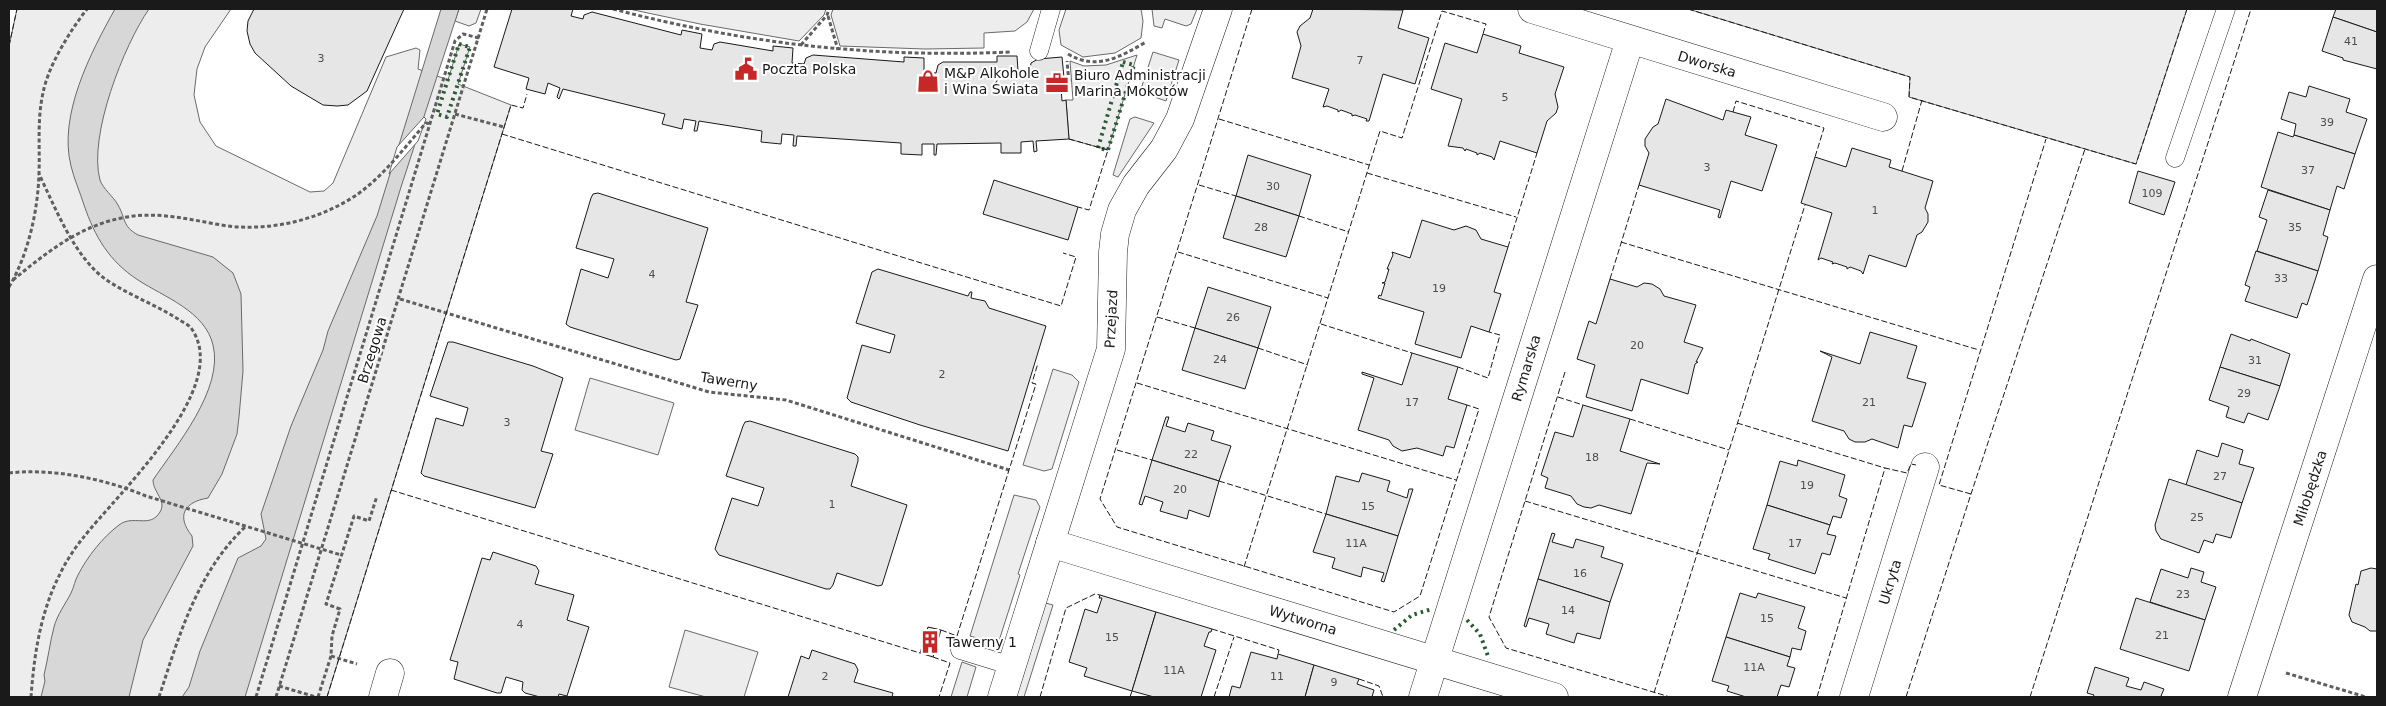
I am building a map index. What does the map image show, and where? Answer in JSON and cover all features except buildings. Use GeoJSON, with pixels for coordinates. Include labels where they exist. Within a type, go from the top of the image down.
{"type":"FeatureCollection","features":[{"type":"Feature","properties":{"kind":"street","name":"Przejazd"},"geometry":{"type":"LineString","coordinates":[[1002,697],[1111,349],[1113,252],[1115,234],[1122,210],[1136,185],[1164,149],[1180,119],[1218,9]]}},
{"type":"Feature","properties":{"kind":"street","name":"Dworska"},"geometry":{"type":"LineString","coordinates":[[1532,9],[1883,117]]}},
{"type":"Feature","properties":{"kind":"street","name":"Rymarska"},"geometry":{"type":"LineString","coordinates":[[1423,697],[1630,40]]}},
{"type":"Feature","properties":{"kind":"street","name":"Miłobędzka"},"geometry":{"type":"LineString","coordinates":[[2242,697],[2377,279]]}},
{"type":"Feature","properties":{"kind":"street","name":"Ukryta"},"geometry":{"type":"LineString","coordinates":[[1854,697],[1925,467]]}},
{"type":"Feature","properties":{"kind":"street","name":"Wytworna"},"geometry":{"type":"LineString","coordinates":[[1050,543],[1554,697]]}},
{"type":"Feature","properties":{"kind":"lane"},"geometry":{"type":"LineString","coordinates":[[1038,51],[1050,9]]}},
{"type":"Feature","properties":{"kind":"lane"},"geometry":{"type":"LineString","coordinates":[[2175,158],[2226,9]]}},
{"type":"Feature","properties":{"kind":"lane"},"geometry":{"type":"LineString","coordinates":[[960,650],[1012,666]]}},
{"type":"Feature","properties":{"kind":"path"},"geometry":{"type":"LineString","coordinates":[[9,287],[29,233],[39,174],[38,123],[43,91],[58,54],[87,9]]}},
{"type":"Feature","properties":{"kind":"path","name":"Brzegowa"},"geometry":{"type":"LineString","coordinates":[[276,697],[487,9]]}},
{"type":"Feature","properties":{"kind":"path"},"geometry":{"type":"LineString","coordinates":[[613,9],[728,35],[838,50],[905,54],[1062,49],[1082,62],[1100,61],[1120,56],[1146,42]]}},
{"type":"Feature","properties":{"kind":"path"},"geometry":{"type":"LineString","coordinates":[[800,46],[827,15],[829,9]]}},
{"type":"Feature","properties":{"kind":"path"},"geometry":{"type":"LineString","coordinates":[[827,15],[838,50]]}},
{"type":"Feature","properties":{"kind":"path"},"geometry":{"type":"LineString","coordinates":[[256,697],[454,41],[463,34],[479,38]]}},
{"type":"Feature","properties":{"kind":"path"},"geometry":{"type":"LineString","coordinates":[[1064,83],[1069,83],[1066,53]]}},
{"type":"Feature","properties":{"kind":"path"},"geometry":{"type":"LineString","coordinates":[[455,114],[504,127]]}},
{"type":"Feature","properties":{"kind":"path"},"geometry":{"type":"LineString","coordinates":[[13,280],[70,237],[89,228],[128,217],[177,216],[250,228],[286,224],[342,203],[355,196],[383,172],[428,124]]}},
{"type":"Feature","properties":{"kind":"path"},"geometry":{"type":"LineString","coordinates":[[30,697],[38,640],[48,603],[59,576],[83,537],[128,488],[188,404],[197,384],[200,366],[199,347],[190,327],[162,309],[107,280],[96,271],[70,237],[39,174]]}},
{"type":"Feature","properties":{"kind":"path","name":"Tawerny"},"geometry":{"type":"LineString","coordinates":[[399,299],[709,392],[786,400],[1009,470]]}},
{"type":"Feature","properties":{"kind":"path"},"geometry":{"type":"LineString","coordinates":[[9,473],[22,471],[63,474],[128,488],[146,496],[341,555]]}},
{"type":"Feature","properties":{"kind":"path"},"geometry":{"type":"LineString","coordinates":[[279,686],[317,697],[331,656],[332,636],[340,609],[326,604],[354,516],[369,521],[376,496]]}},
{"type":"Feature","properties":{"kind":"path"},"geometry":{"type":"LineString","coordinates":[[159,697],[172,655],[196,594],[226,546],[247,526]]}},
{"type":"Feature","properties":{"kind":"path"},"geometry":{"type":"LineString","coordinates":[[331,656],[339,659]]}},
{"type":"Feature","properties":{"kind":"path"},"geometry":{"type":"LineString","coordinates":[[2284,672],[2366,697]]}},
{"type":"Feature","properties":{"kind":"shaded area"},"geometry":{"type":"Polygon","coordinates":[[[17,9],[231,9],[205,47],[197,69],[194,95],[200,122],[216,146],[310,192],[324,191],[333,183],[386,57],[416,48],[420,50],[418,69],[448,80],[459,44],[470,47],[458,84],[511,105],[327,697],[9,697],[9,46],[17,9]]]}},
{"type":"Feature","properties":{"kind":"shaded area"},"geometry":{"type":"Polygon","coordinates":[[[115,9],[149,9],[129,45],[111,91],[99,140],[98,161],[100,180],[116,202],[127,225],[133,232],[213,257],[233,273],[241,294],[243,371],[239,417],[237,434],[222,474],[208,498],[193,503],[185,511],[184,522],[192,536],[193,546],[143,640],[129,697],[41,697],[55,623],[77,577],[96,548],[119,525],[130,521],[151,520],[160,512],[162,504],[153,480],[196,416],[212,380],[215,362],[209,333],[202,323],[182,306],[128,273],[104,247],[88,217],[72,171],[68,146],[73,105],[87,64],[115,9]]]}},
{"type":"Feature","properties":{"kind":"shaded area"},"geometry":{"type":"Polygon","coordinates":[[[441,9],[459,9],[401,187],[245,697],[182,697],[189,687],[200,651],[238,558],[261,546],[266,539],[261,514],[291,426],[323,350],[328,331],[377,216],[441,9]]]}},
{"type":"Feature","properties":{"kind":"shaded area"},"geometry":{"type":"Polygon","coordinates":[[[459,9],[481,9],[476,23],[469,26],[455,21],[459,9]]]}},
{"type":"Feature","properties":{"kind":"shaded area"},"geometry":{"type":"Polygon","coordinates":[[[629,9],[826,9],[824,15],[799,41],[700,24],[629,9]]]}},
{"type":"Feature","properties":{"kind":"shaded area"},"geometry":{"type":"Polygon","coordinates":[[[833,9],[1034,9],[1027,22],[1015,31],[984,33],[984,48],[925,49],[840,46],[831,15],[833,9]]]}},
{"type":"Feature","properties":{"kind":"shaded area"},"geometry":{"type":"Polygon","coordinates":[[[1066,9],[1141,9],[1143,21],[1141,38],[1115,53],[1083,57],[1061,45],[1059,30],[1066,9]]]}},
{"type":"Feature","properties":{"kind":"shaded area"},"geometry":{"type":"Polygon","coordinates":[[[1152,9],[1197,9],[1191,24],[1186,26],[1165,19],[1162,28],[1154,26],[1152,9]]]}},
{"type":"Feature","properties":{"kind":"shaded area"},"geometry":{"type":"Polygon","coordinates":[[[1688,9],[2187,9],[2136,164],[1909,97],[1910,77],[1688,9]]]}},
{"type":"Feature","properties":{"kind":"shaded area"},"geometry":{"type":"Polygon","coordinates":[[[1153,52],[1179,60],[1166,101],[1140,92],[1153,52]]]}},
{"type":"Feature","properties":{"kind":"shaded area"},"geometry":{"type":"Polygon","coordinates":[[[1137,55],[1108,150],[1069,139],[1066,100],[1073,100],[1070,61],[1084,66],[1106,65],[1137,55]]]}},
{"type":"Feature","properties":{"kind":"shaded area"},"geometry":{"type":"Polygon","coordinates":[[[1135,117],[1154,123],[1118,177],[1113,175],[1130,119],[1135,117]]]}},
{"type":"Feature","properties":{"kind":"shaded area"},"geometry":{"type":"Polygon","coordinates":[[[1053,369],[1072,375],[1079,382],[1052,469],[1044,471],[1023,465],[1053,369]]]}},
{"type":"Feature","properties":{"kind":"shaded area"},"geometry":{"type":"Polygon","coordinates":[[[590,378],[674,403],[658,455],[575,430],[590,378]]]}},
{"type":"Feature","properties":{"kind":"shaded area"},"geometry":{"type":"Polygon","coordinates":[[[1014,495],[1036,500],[1040,507],[998,644],[970,636],[1014,495]]]}},
{"type":"Feature","properties":{"kind":"shaded area"},"geometry":{"type":"Polygon","coordinates":[[[1042,602],[1053,605],[1024,697],[1013,697],[1042,602]]]}},
{"type":"Feature","properties":{"kind":"shaded area"},"geometry":{"type":"Polygon","coordinates":[[[685,630],[758,652],[744,697],[706,697],[669,687],[685,630]]]}},
{"type":"Feature","properties":{"kind":"shaded area"},"geometry":{"type":"Polygon","coordinates":[[[962,662],[976,667],[967,697],[951,697],[962,662]]]}},
{"type":"Feature","properties":{"kind":"pier"},"geometry":{"type":"Polygon","coordinates":[[[424,117],[426,119],[418,141],[389,174],[397,147],[424,117]]]}},
{"type":"Feature","properties":{"kind":"hedge"},"geometry":{"type":"LineString","coordinates":[[459,44],[470,47],[447,117],[437,114],[459,44]]}},
{"type":"Feature","properties":{"kind":"hedge"},"geometry":{"type":"LineString","coordinates":[[1123,62],[1134,65],[1108,150],[1098,148],[1123,62]]}},
{"type":"Feature","properties":{"kind":"hedge"},"geometry":{"type":"LineString","coordinates":[[1394,630],[1412,615],[1432,609]]}},
{"type":"Feature","properties":{"kind":"hedge"},"geometry":{"type":"LineString","coordinates":[[1467,620],[1480,634],[1489,659]]}},
{"type":"Feature","properties":{"kind":"fence"},"geometry":{"type":"LineString","coordinates":[[9,46],[17,9]]}},
{"type":"Feature","properties":{"kind":"fence"},"geometry":{"type":"LineString","coordinates":[[1252,9],[1100,499],[1117,527],[1394,612],[1420,596],[1479,409],[1467,405]]}},
{"type":"Feature","properties":{"kind":"fence"},"geometry":{"type":"LineString","coordinates":[[1688,9],[1910,77],[1909,97],[2136,164],[2187,9]]}},
{"type":"Feature","properties":{"kind":"fence"},"geometry":{"type":"LineString","coordinates":[[2030,697],[2251,9]]}},
{"type":"Feature","properties":{"kind":"fence"},"geometry":{"type":"LineString","coordinates":[[1244,567],[1380,131],[1402,138],[1442,11],[1486,24],[1483,34]]}},
{"type":"Feature","properties":{"kind":"fence"},"geometry":{"type":"LineString","coordinates":[[327,697],[511,105],[523,108],[527,94]]}},
{"type":"Feature","properties":{"kind":"fence"},"geometry":{"type":"LineString","coordinates":[[1902,171],[1922,100]]}},
{"type":"Feature","properties":{"kind":"fence"},"geometry":{"type":"LineString","coordinates":[[1733,112],[1736,101],[1824,128],[1815,157]]}},
{"type":"Feature","properties":{"kind":"fence"},"geometry":{"type":"LineString","coordinates":[[1219,119],[1369,165]]}},
{"type":"Feature","properties":{"kind":"fence"},"geometry":{"type":"LineString","coordinates":[[502,134],[1061,306],[1076,257],[1063,253]]}},
{"type":"Feature","properties":{"kind":"fence"},"geometry":{"type":"LineString","coordinates":[[1069,139],[1108,150],[1089,210],[1078,207]]}},
{"type":"Feature","properties":{"kind":"fence"},"geometry":{"type":"LineString","coordinates":[[1971,494],[1939,485],[2046,139]]}},
{"type":"Feature","properties":{"kind":"fence"},"geometry":{"type":"LineString","coordinates":[[1906,697],[2085,149]]}},
{"type":"Feature","properties":{"kind":"fence"},"geometry":{"type":"LineString","coordinates":[[1508,247],[1537,153]]}},
{"type":"Feature","properties":{"kind":"fence"},"geometry":{"type":"LineString","coordinates":[[1367,173],[1516,217]]}},
{"type":"Feature","properties":{"kind":"fence"},"geometry":{"type":"LineString","coordinates":[[1199,185],[1236,196]]}},
{"type":"Feature","properties":{"kind":"fence"},"geometry":{"type":"LineString","coordinates":[[1610,279],[1639,185]]}},
{"type":"Feature","properties":{"kind":"fence"},"geometry":{"type":"LineString","coordinates":[[1654,693],[1805,205]]}},
{"type":"Feature","properties":{"kind":"fence"},"geometry":{"type":"LineString","coordinates":[[1299,216],[1349,232]]}},
{"type":"Feature","properties":{"kind":"fence"},"geometry":{"type":"LineString","coordinates":[[1621,242],[1979,350]]}},
{"type":"Feature","properties":{"kind":"fence"},"geometry":{"type":"LineString","coordinates":[[1178,252],[1328,298]]}},
{"type":"Feature","properties":{"kind":"fence"},"geometry":{"type":"LineString","coordinates":[[1157,317],[1195,328]]}},
{"type":"Feature","properties":{"kind":"fence"},"geometry":{"type":"LineString","coordinates":[[1321,324],[1412,353]]}},
{"type":"Feature","properties":{"kind":"fence"},"geometry":{"type":"LineString","coordinates":[[1458,367],[1488,378],[1500,335],[1489,332]]}},
{"type":"Feature","properties":{"kind":"fence"},"geometry":{"type":"LineString","coordinates":[[1258,348],[1308,365]]}},
{"type":"Feature","properties":{"kind":"fence"},"geometry":{"type":"LineString","coordinates":[[941,630],[957,636],[1036,384],[1032,383],[1038,363]]}},
{"type":"Feature","properties":{"kind":"fence"},"geometry":{"type":"LineString","coordinates":[[1565,372],[1489,617],[1506,648],[1670,697]]}},
{"type":"Feature","properties":{"kind":"fence"},"geometry":{"type":"LineString","coordinates":[[1137,383],[1456,480]]}},
{"type":"Feature","properties":{"kind":"fence"},"geometry":{"type":"LineString","coordinates":[[1558,397],[1583,405]]}},
{"type":"Feature","properties":{"kind":"fence"},"geometry":{"type":"LineString","coordinates":[[1630,419],[1729,450]]}},
{"type":"Feature","properties":{"kind":"fence"},"geometry":{"type":"LineString","coordinates":[[1737,423],[1885,468]]}},
{"type":"Feature","properties":{"kind":"fence"},"geometry":{"type":"LineString","coordinates":[[1117,450],[1152,460]]}},
{"type":"Feature","properties":{"kind":"fence"},"geometry":{"type":"LineString","coordinates":[[1817,697],[1885,468],[1907,473],[1911,464],[1916,465]]}},
{"type":"Feature","properties":{"kind":"fence"},"geometry":{"type":"LineString","coordinates":[[1219,481],[1326,514]]}},
{"type":"Feature","properties":{"kind":"fence"},"geometry":{"type":"LineString","coordinates":[[391,490],[920,653]]}},
{"type":"Feature","properties":{"kind":"fence"},"geometry":{"type":"LineString","coordinates":[[1525,501],[1846,598]]}},
{"type":"Feature","properties":{"kind":"fence"},"geometry":{"type":"LineString","coordinates":[[1040,697],[1066,608],[1095,594],[1100,595]]}},
{"type":"Feature","properties":{"kind":"fence"},"geometry":{"type":"LineString","coordinates":[[1212,629],[1279,650],[1278,654]]}},
{"type":"Feature","properties":{"kind":"fence"},"geometry":{"type":"LineString","coordinates":[[1214,697],[1234,637]]}},
{"type":"Feature","properties":{"kind":"fence"},"geometry":{"type":"LineString","coordinates":[[933,657],[950,663],[939,697]]}},
{"type":"Feature","properties":{"kind":"fence"},"geometry":{"type":"LineString","coordinates":[[1359,679],[1379,686],[1383,697]]}},
{"type":"Feature","properties":{"kind":"fence"},"geometry":{"type":"LineString","coordinates":[[1130,697],[1132,691]]}},
{"type":"Feature","properties":{"kind":"place","name":"Poczta Polska"},"geometry":{"type":"Point","coordinates":[746,69]}},
{"type":"Feature","properties":{"kind":"place","name":"M&P Alkohole i Wina Świata"},"geometry":{"type":"Point","coordinates":[928,81]}},
{"type":"Feature","properties":{"kind":"place","name":"Biuro Administracji Marina Mokotów"},"geometry":{"type":"Point","coordinates":[1057,83]}},
{"type":"Feature","properties":{"kind":"place","name":"Tawerny 1"},"geometry":{"type":"Point","coordinates":[930,642]}}]}
